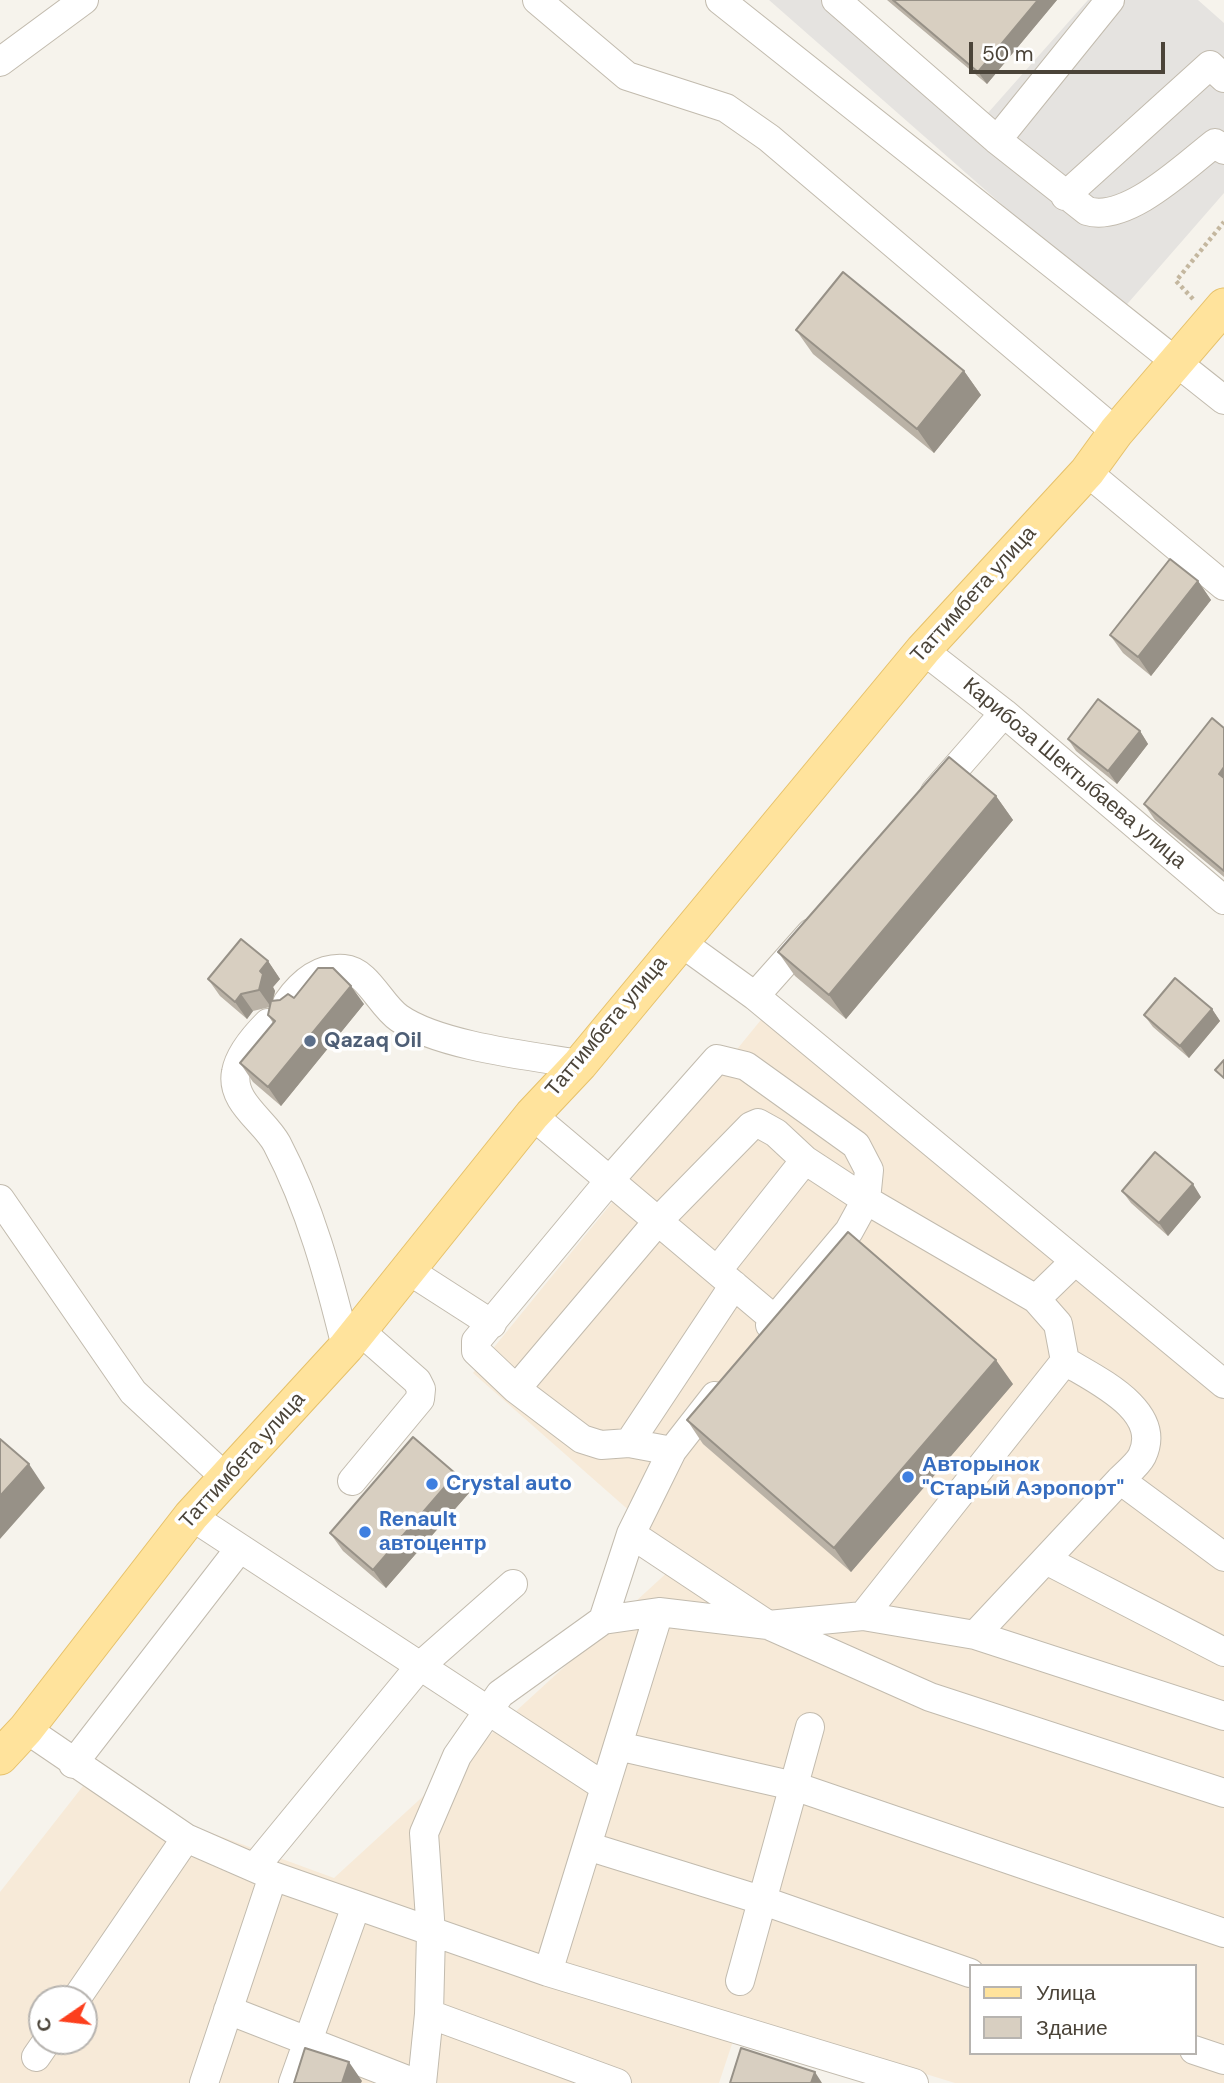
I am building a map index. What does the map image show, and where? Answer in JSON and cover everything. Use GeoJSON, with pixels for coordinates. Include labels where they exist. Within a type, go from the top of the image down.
{"type":"FeatureCollection","features":[{"type":"Feature","properties":{"kind":"main road","name":"Таттимбета улица"},"geometry":{"type":"LineString","coordinates":[[0,1757],[26,1729],[191,1516],[352,1338],[532,1115],[580,1064],[679,941],[923,650],[1087,472],[1116,432],[1218,313]]}},
{"type":"Feature","properties":{"kind":"street"},"geometry":{"type":"LineString","coordinates":[[0,62],[84,0]]}},
{"type":"Feature","properties":{"kind":"street"},"geometry":{"type":"LineString","coordinates":[[537,0],[627,76],[726,108],[769,138],[1116,432]]}},
{"type":"Feature","properties":{"kind":"street"},"geometry":{"type":"LineString","coordinates":[[720,0],[1224,400]]}},
{"type":"Feature","properties":{"kind":"street"},"geometry":{"type":"LineString","coordinates":[[836,0],[997,140],[1087,211],[1099,214],[1130,206],[1221,141]]}},
{"type":"Feature","properties":{"kind":"street"},"geometry":{"type":"LineString","coordinates":[[997,140],[1110,0]]}},
{"type":"Feature","properties":{"kind":"street"},"geometry":{"type":"LineString","coordinates":[[1065,196],[1210,65],[1224,78]]}},
{"type":"Feature","properties":{"kind":"street"},"geometry":{"type":"LineString","coordinates":[[1087,472],[1224,586]]}},
{"type":"Feature","properties":{"kind":"street","name":"Карибоза Шектыбаева улица"},"geometry":{"type":"LineString","coordinates":[[923,650],[1004,713],[1224,900]]}},
{"type":"Feature","properties":{"kind":"street"},"geometry":{"type":"LineString","coordinates":[[921,807],[1004,713]]}},
{"type":"Feature","properties":{"kind":"street"},"geometry":{"type":"LineString","coordinates":[[755,996],[829,912]]}},
{"type":"Feature","properties":{"kind":"street"},"geometry":{"type":"LineString","coordinates":[[679,941],[755,996],[1224,1384]]}},
{"type":"Feature","properties":{"kind":"street"},"geometry":{"type":"LineString","coordinates":[[287,1003],[296,991],[318,972],[344,969],[358,974],[398,1018],[432,1034],[580,1064]]}},
{"type":"Feature","properties":{"kind":"street"},"geometry":{"type":"LineString","coordinates":[[268,1023],[253,1039],[235,1072],[240,1098],[275,1140],[296,1182],[352,1338],[417,1381],[421,1389],[420,1399],[352,1481]]}},
{"type":"Feature","properties":{"kind":"street"},"geometry":{"type":"LineString","coordinates":[[672,1451],[629,1443],[601,1445],[582,1439],[516,1389],[476,1351],[476,1341],[609,1181],[717,1059],[746,1066],[856,1144],[869,1170],[866,1200],[849,1231],[757,1341]]}},
{"type":"Feature","properties":{"kind":"street"},"geometry":{"type":"LineString","coordinates":[[532,1115],[774,1319]]}},
{"type":"Feature","properties":{"kind":"street"},"geometry":{"type":"LineString","coordinates":[[516,1389],[658,1222],[751,1126],[758,1123],[776,1132],[805,1160],[866,1200],[1036,1298],[1058,1324],[1065,1361],[1122,1396],[1137,1413],[1145,1432],[1143,1455],[975,1634]]}},
{"type":"Feature","properties":{"kind":"street"},"geometry":{"type":"LineString","coordinates":[[629,1443],[726,1278],[805,1160]]}},
{"type":"Feature","properties":{"kind":"street"},"geometry":{"type":"LineString","coordinates":[[0,1199],[133,1392],[226,1478]]}},
{"type":"Feature","properties":{"kind":"street"},"geometry":{"type":"LineString","coordinates":[[1036,1298],[1074,1262]]}},
{"type":"Feature","properties":{"kind":"street"},"geometry":{"type":"LineString","coordinates":[[408,1269],[492,1324]]}},
{"type":"Feature","properties":{"kind":"street"},"geometry":{"type":"LineString","coordinates":[[863,1616],[1065,1361]]}},
{"type":"Feature","properties":{"kind":"street"},"geometry":{"type":"LineString","coordinates":[[603,1620],[631,1534],[672,1451],[732,1374]]}},
{"type":"Feature","properties":{"kind":"street"},"geometry":{"type":"LineString","coordinates":[[1120,1480],[1224,1557]]}},
{"type":"Feature","properties":{"kind":"street"},"geometry":{"type":"LineString","coordinates":[[191,1516],[605,1787]]}},
{"type":"Feature","properties":{"kind":"street"},"geometry":{"type":"LineString","coordinates":[[631,1534],[768,1625],[930,1697],[1224,1793]]}},
{"type":"Feature","properties":{"kind":"street"},"geometry":{"type":"LineString","coordinates":[[73,1764],[240,1548]]}},
{"type":"Feature","properties":{"kind":"street"},"geometry":{"type":"LineString","coordinates":[[1046,1560],[1224,1652]]}},
{"type":"Feature","properties":{"kind":"street"},"geometry":{"type":"LineString","coordinates":[[204,2083],[228,2010],[264,1871],[420,1666],[513,1584]]}},
{"type":"Feature","properties":{"kind":"street"},"geometry":{"type":"LineString","coordinates":[[548,1972],[659,1612]]}},
{"type":"Feature","properties":{"kind":"street"},"geometry":{"type":"LineString","coordinates":[[422,2083],[429,2014],[430,1933],[424,1833],[457,1756],[486,1710],[500,1694],[603,1620],[659,1612],[768,1625],[863,1616],[975,1634],[1224,1717]]}},
{"type":"Feature","properties":{"kind":"street"},"geometry":{"type":"LineString","coordinates":[[740,1981],[810,1727]]}},
{"type":"Feature","properties":{"kind":"street"},"geometry":{"type":"LineString","coordinates":[[26,1729],[73,1764],[186,1838],[264,1871],[430,1933],[548,1972],[884,2078],[914,2083]]}},
{"type":"Feature","properties":{"kind":"street"},"geometry":{"type":"LineString","coordinates":[[618,1746],[794,1786],[1224,1933]]}},
{"type":"Feature","properties":{"kind":"street"},"geometry":{"type":"LineString","coordinates":[[86,1985],[186,1838]]}},
{"type":"Feature","properties":{"kind":"street"},"geometry":{"type":"LineString","coordinates":[[587,1846],[761,1900],[968,1971]]}},
{"type":"Feature","properties":{"kind":"street"},"geometry":{"type":"LineString","coordinates":[[293,2083],[356,1906]]}},
{"type":"Feature","properties":{"kind":"street"},"geometry":{"type":"LineString","coordinates":[[228,2010],[397,2080]]}},
{"type":"Feature","properties":{"kind":"street"},"geometry":{"type":"LineString","coordinates":[[429,2014],[617,2083]]}},
{"type":"Feature","properties":{"kind":"street"},"geometry":{"type":"LineString","coordinates":[[1196,2051],[1224,2060]]}},
{"type":"Feature","properties":{"kind":"path"},"geometry":{"type":"LineString","coordinates":[[1218,313],[1176,281],[1224,222]]}},
{"type":"Feature","properties":{"kind":"shaded area"},"geometry":{"type":"Polygon","coordinates":[[[769,0],[857,0],[987,114],[1088,0],[1198,0],[1224,23],[1224,193],[1122,310],[769,0]]]}},
{"type":"Feature","properties":{"kind":"shaded area","name":"Авторынок \"Старый Аэропорт\""},"geometry":{"type":"Polygon","coordinates":[[[769,1010],[1224,1397],[1224,2083],[955,2083],[741,2017],[719,2083],[0,2083],[0,1892],[83,1786],[334,1878],[683,1558],[473,1373],[769,1010]]]}},
{"type":"Feature","properties":{"kind":"building"},"geometry":{"type":"Polygon","coordinates":[[[893,0],[1038,0],[978,72],[893,0]]]}},
{"type":"Feature","properties":{"kind":"building"},"geometry":{"type":"Polygon","coordinates":[[[843,272],[964,371],[917,429],[796,330],[843,272]]]}},
{"type":"Feature","properties":{"kind":"building"},"geometry":{"type":"Polygon","coordinates":[[[1170,559],[1198,581],[1138,657],[1110,635],[1170,559]]]}},
{"type":"Feature","properties":{"kind":"building"},"geometry":{"type":"Polygon","coordinates":[[[1098,699],[1140,731],[1108,771],[1068,739],[1098,699]]]}},
{"type":"Feature","properties":{"kind":"building"},"geometry":{"type":"Polygon","coordinates":[[[1212,718],[1224,728],[1224,767],[1219,774],[1224,778],[1224,871],[1144,804],[1212,718]]]}},
{"type":"Feature","properties":{"kind":"building"},"geometry":{"type":"Polygon","coordinates":[[[949,757],[996,796],[829,995],[778,952],[949,757]]]}},
{"type":"Feature","properties":{"kind":"building"},"geometry":{"type":"Polygon","coordinates":[[[241,939],[268,961],[260,971],[263,974],[259,990],[241,994],[235,1002],[208,979],[241,939]]]}},
{"type":"Feature","properties":{"kind":"building"},"geometry":{"type":"Polygon","coordinates":[[[318,968],[333,968],[351,986],[268,1087],[240,1063],[275,1021],[268,1015],[271,1001],[280,1000],[288,994],[294,998],[318,968]]]}},
{"type":"Feature","properties":{"kind":"building"},"geometry":{"type":"Polygon","coordinates":[[[1175,978],[1212,1009],[1180,1046],[1144,1015],[1175,978]]]}},
{"type":"Feature","properties":{"kind":"building"},"geometry":{"type":"Polygon","coordinates":[[[1224,1060],[1224,1078],[1215,1070],[1224,1060]]]}},
{"type":"Feature","properties":{"kind":"building"},"geometry":{"type":"Polygon","coordinates":[[[1155,1152],[1193,1184],[1159,1223],[1122,1191],[1155,1152]]]}},
{"type":"Feature","properties":{"kind":"building"},"geometry":{"type":"Polygon","coordinates":[[[848,1232],[996,1360],[834,1548],[687,1420],[848,1232]]]}},
{"type":"Feature","properties":{"kind":"building"},"geometry":{"type":"Polygon","coordinates":[[[413,1437],[456,1474],[373,1570],[330,1533],[413,1437]]]}},
{"type":"Feature","properties":{"kind":"building"},"geometry":{"type":"Polygon","coordinates":[[[0,1439],[29,1464],[0,1496],[0,1439]]]}},
{"type":"Feature","properties":{"kind":"building"},"geometry":{"type":"Polygon","coordinates":[[[305,2048],[349,2062],[342,2083],[294,2083],[305,2048]]]}},
{"type":"Feature","properties":{"kind":"building"},"geometry":{"type":"Polygon","coordinates":[[[741,2048],[815,2072],[811,2083],[730,2083],[741,2048]]]}},
{"type":"Feature","properties":{"kind":"place","name":"Qazaq Oil"},"geometry":{"type":"Point","coordinates":[310,1041]}},
{"type":"Feature","properties":{"kind":"place","name":"Авторынок \"Старый Аэропорт\""},"geometry":{"type":"Point","coordinates":[908,1477]}},
{"type":"Feature","properties":{"kind":"place","name":"Crystal auto"},"geometry":{"type":"Point","coordinates":[432,1484]}},
{"type":"Feature","properties":{"kind":"place","name":"Renault автоцентр"},"geometry":{"type":"Point","coordinates":[365,1532]}}]}
